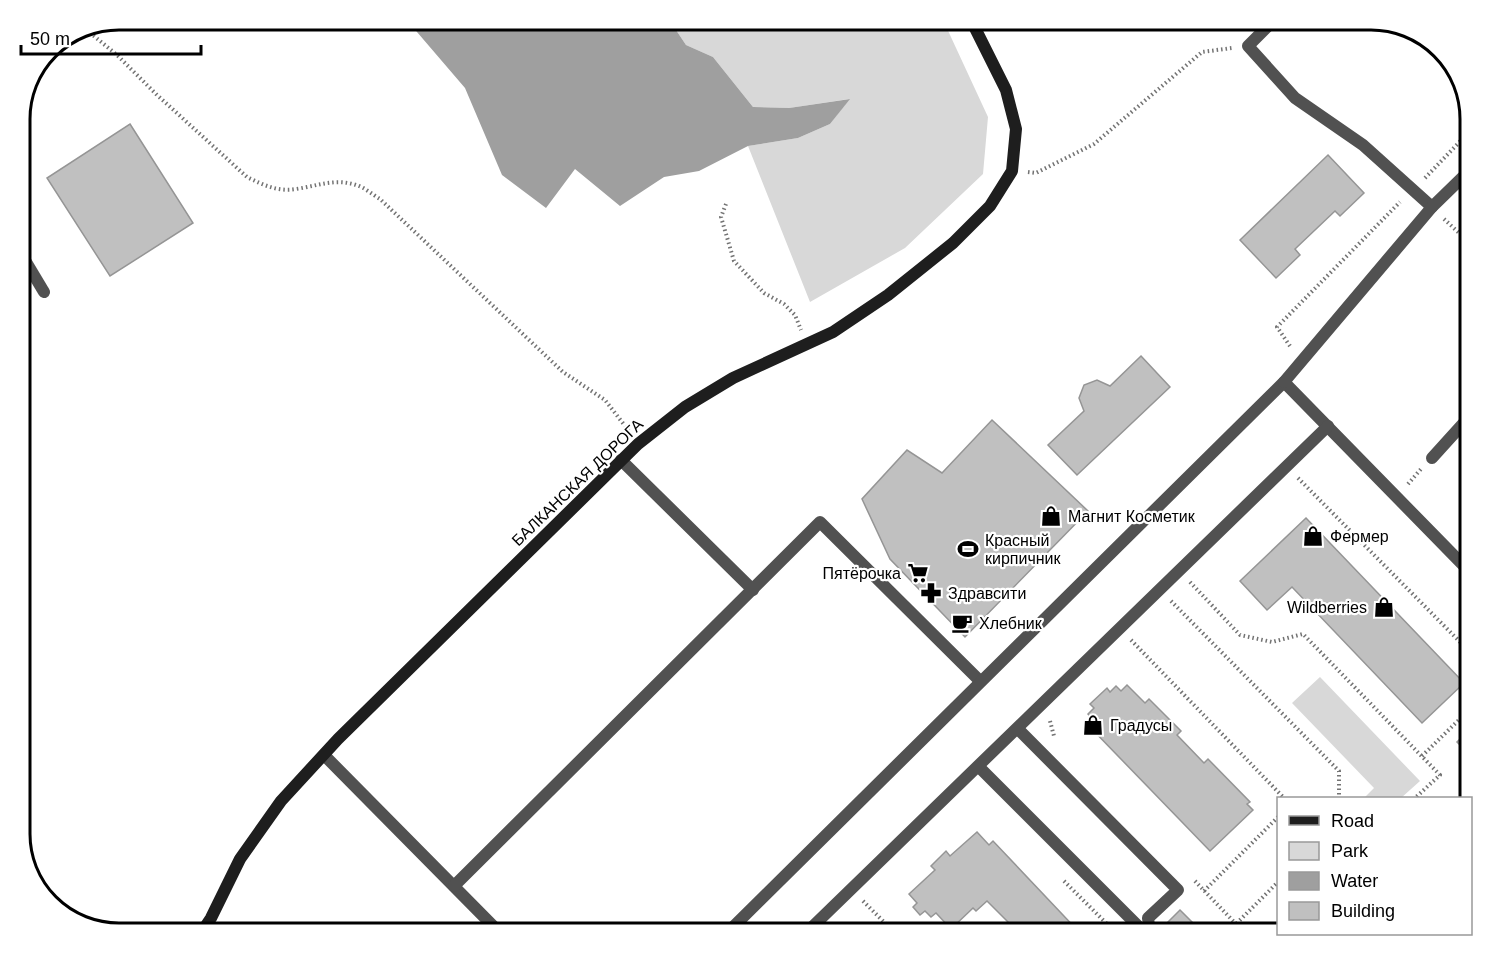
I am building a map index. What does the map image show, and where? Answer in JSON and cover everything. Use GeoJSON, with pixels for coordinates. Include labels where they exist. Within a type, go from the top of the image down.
{"type":"FeatureCollection","features":[{"type":"Feature","properties":{"kind":"street","name":"БАЛКАНСКАЯ ДОРОГА"},"geometry":{"type":"LineString","coordinates":[[208,923],[240,859],[281,801],[324,755],[638,444],[685,407],[733,378],[832,332],[888,295],[953,243],[990,206],[1012,171],[1016,129],[1006,90],[976,30]]}},
{"type":"Feature","properties":{"kind":"street"},"geometry":{"type":"LineString","coordinates":[[1264,30],[1248,46],[1295,98],[1363,145],[1432,207]]}},
{"type":"Feature","properties":{"kind":"street"},"geometry":{"type":"LineString","coordinates":[[737,923],[1284,382],[1432,207],[1460,180]]}},
{"type":"Feature","properties":{"kind":"street"},"geometry":{"type":"LineString","coordinates":[[30,269],[44,292]]}},
{"type":"Feature","properties":{"kind":"street"},"geometry":{"type":"LineString","coordinates":[[1284,382],[1460,562]]}},
{"type":"Feature","properties":{"kind":"street"},"geometry":{"type":"LineString","coordinates":[[817,923],[1328,426]]}},
{"type":"Feature","properties":{"kind":"street"},"geometry":{"type":"LineString","coordinates":[[1432,458],[1460,427]]}},
{"type":"Feature","properties":{"kind":"street"},"geometry":{"type":"LineString","coordinates":[[621,460],[753,590]]}},
{"type":"Feature","properties":{"kind":"street"},"geometry":{"type":"LineString","coordinates":[[454,886],[820,522],[980,681]]}},
{"type":"Feature","properties":{"kind":"street"},"geometry":{"type":"LineString","coordinates":[[1018,729],[1178,890],[1148,918],[1149,923]]}},
{"type":"Feature","properties":{"kind":"street"},"geometry":{"type":"LineString","coordinates":[[324,755],[490,923]]}},
{"type":"Feature","properties":{"kind":"street"},"geometry":{"type":"LineString","coordinates":[[979,767],[1135,923]]}},
{"type":"Feature","properties":{"kind":"path"},"geometry":{"type":"LineString","coordinates":[[92,35],[247,177],[263,186],[278,189],[295,190],[335,182],[357,185],[380,199],[563,372],[605,400],[638,444]]}},
{"type":"Feature","properties":{"kind":"path"},"geometry":{"type":"LineString","coordinates":[[1012,171],[1036,173],[1094,144],[1202,52],[1248,46]]}},
{"type":"Feature","properties":{"kind":"path"},"geometry":{"type":"LineString","coordinates":[[1301,362],[1277,327],[1460,141]]}},
{"type":"Feature","properties":{"kind":"path"},"geometry":{"type":"LineString","coordinates":[[726,204],[721,218],[734,261],[764,292],[784,304],[795,315],[806,345]]}},
{"type":"Feature","properties":{"kind":"path"},"geometry":{"type":"LineString","coordinates":[[1432,207],[1460,234]]}},
{"type":"Feature","properties":{"kind":"path"},"geometry":{"type":"LineString","coordinates":[[1396,496],[1432,458]]}},
{"type":"Feature","properties":{"kind":"path"},"geometry":{"type":"LineString","coordinates":[[1286,465],[1460,642]]}},
{"type":"Feature","properties":{"kind":"path"},"geometry":{"type":"LineString","coordinates":[[1178,570],[1240,635],[1272,642],[1303,634],[1440,775],[1416,797]]}},
{"type":"Feature","properties":{"kind":"path"},"geometry":{"type":"LineString","coordinates":[[1169,598],[1339,771],[1339,797]]}},
{"type":"Feature","properties":{"kind":"path"},"geometry":{"type":"LineString","coordinates":[[1120,628],[1283,797]]}},
{"type":"Feature","properties":{"kind":"path"},"geometry":{"type":"LineString","coordinates":[[1422,756],[1460,719]]}},
{"type":"Feature","properties":{"kind":"path"},"geometry":{"type":"LineString","coordinates":[[1204,891],[1277,818]]}},
{"type":"Feature","properties":{"kind":"path"},"geometry":{"type":"LineString","coordinates":[[1058,875],[1106,923]]}},
{"type":"Feature","properties":{"kind":"path"},"geometry":{"type":"LineString","coordinates":[[1237,923],[1277,883]]}},
{"type":"Feature","properties":{"kind":"path"},"geometry":{"type":"LineString","coordinates":[[852,890],[885,923]]}},
{"type":"Feature","properties":{"kind":"green space"},"geometry":{"type":"Polygon","coordinates":[[[676,30],[948,30],[988,117],[983,174],[905,248],[810,302],[748,146],[798,138],[830,124],[849,99],[789,108],[753,107],[713,57],[686,45],[676,30]]]}},
{"type":"Feature","properties":{"kind":"green space"},"geometry":{"type":"Polygon","coordinates":[[[1320,677],[1420,781],[1402,797],[1365,797],[1374,788],[1292,703],[1320,677]]]}},
{"type":"Feature","properties":{"kind":"water"},"geometry":{"type":"Polygon","coordinates":[[[415,30],[676,30],[686,45],[713,57],[753,107],[789,108],[850,99],[830,124],[798,138],[748,146],[699,171],[664,177],[620,206],[575,169],[546,208],[502,175],[465,88],[415,30]]]}},
{"type":"Feature","properties":{"kind":"building"},"geometry":{"type":"Polygon","coordinates":[[[130,124],[193,223],[110,276],[47,178],[130,124]]]}},
{"type":"Feature","properties":{"kind":"building"},"geometry":{"type":"Polygon","coordinates":[[[1328,155],[1364,193],[1340,216],[1335,211],[1295,249],[1300,255],[1276,278],[1240,240],[1328,155]]]}},
{"type":"Feature","properties":{"kind":"building"},"geometry":{"type":"Polygon","coordinates":[[[1141,356],[1170,387],[1077,475],[1048,445],[1084,411],[1079,398],[1084,385],[1097,380],[1110,386],[1141,356]]]}},
{"type":"Feature","properties":{"kind":"building","name":"Красный кирпичник"},"geometry":{"type":"Polygon","coordinates":[[[992,420],[1088,511],[965,637],[890,559],[862,499],[907,450],[942,473],[992,420]]]}},
{"type":"Feature","properties":{"kind":"building"},"geometry":{"type":"Polygon","coordinates":[[[1306,518],[1460,679],[1460,687],[1422,723],[1292,587],[1267,610],[1240,581],[1306,518]]]}},
{"type":"Feature","properties":{"kind":"building"},"geometry":{"type":"Polygon","coordinates":[[[1127,685],[1145,703],[1149,699],[1181,731],[1177,735],[1204,763],[1208,759],[1250,802],[1247,804],[1253,810],[1210,851],[1088,725],[1093,720],[1088,714],[1094,708],[1090,704],[1107,688],[1110,692],[1116,686],[1121,691],[1127,685]]]}},
{"type":"Feature","properties":{"kind":"building"},"geometry":{"type":"Polygon","coordinates":[[[977,832],[989,845],[993,841],[1071,923],[1007,923],[987,901],[976,911],[973,908],[957,923],[945,923],[936,913],[931,917],[925,911],[920,915],[913,907],[917,903],[909,894],[935,870],[931,866],[946,851],[950,856],[977,832]]]}},
{"type":"Feature","properties":{"kind":"building"},"geometry":{"type":"Polygon","coordinates":[[[1180,910],[1193,923],[1167,923],[1180,910]]]}},
{"type":"Feature","properties":{"kind":"place","name":"Магнит Косметик"},"geometry":{"type":"Point","coordinates":[1051,516]}},
{"type":"Feature","properties":{"kind":"place","name":"Фермер"},"geometry":{"type":"Point","coordinates":[1313,536]}},
{"type":"Feature","properties":{"kind":"place","name":"Красный кирпичник"},"geometry":{"type":"Point","coordinates":[968,549]}},
{"type":"Feature","properties":{"kind":"place","name":"Пятёрочка"},"geometry":{"type":"Point","coordinates":[918,573]}},
{"type":"Feature","properties":{"kind":"place","name":"Здравсити"},"geometry":{"type":"Point","coordinates":[931,593]}},
{"type":"Feature","properties":{"kind":"place","name":"Wildberries"},"geometry":{"type":"Point","coordinates":[1384,607]}},
{"type":"Feature","properties":{"kind":"place","name":"Хлебник"},"geometry":{"type":"Point","coordinates":[962,623]}},
{"type":"Feature","properties":{"kind":"place","name":"Градусы"},"geometry":{"type":"Point","coordinates":[1093,725]}}]}
